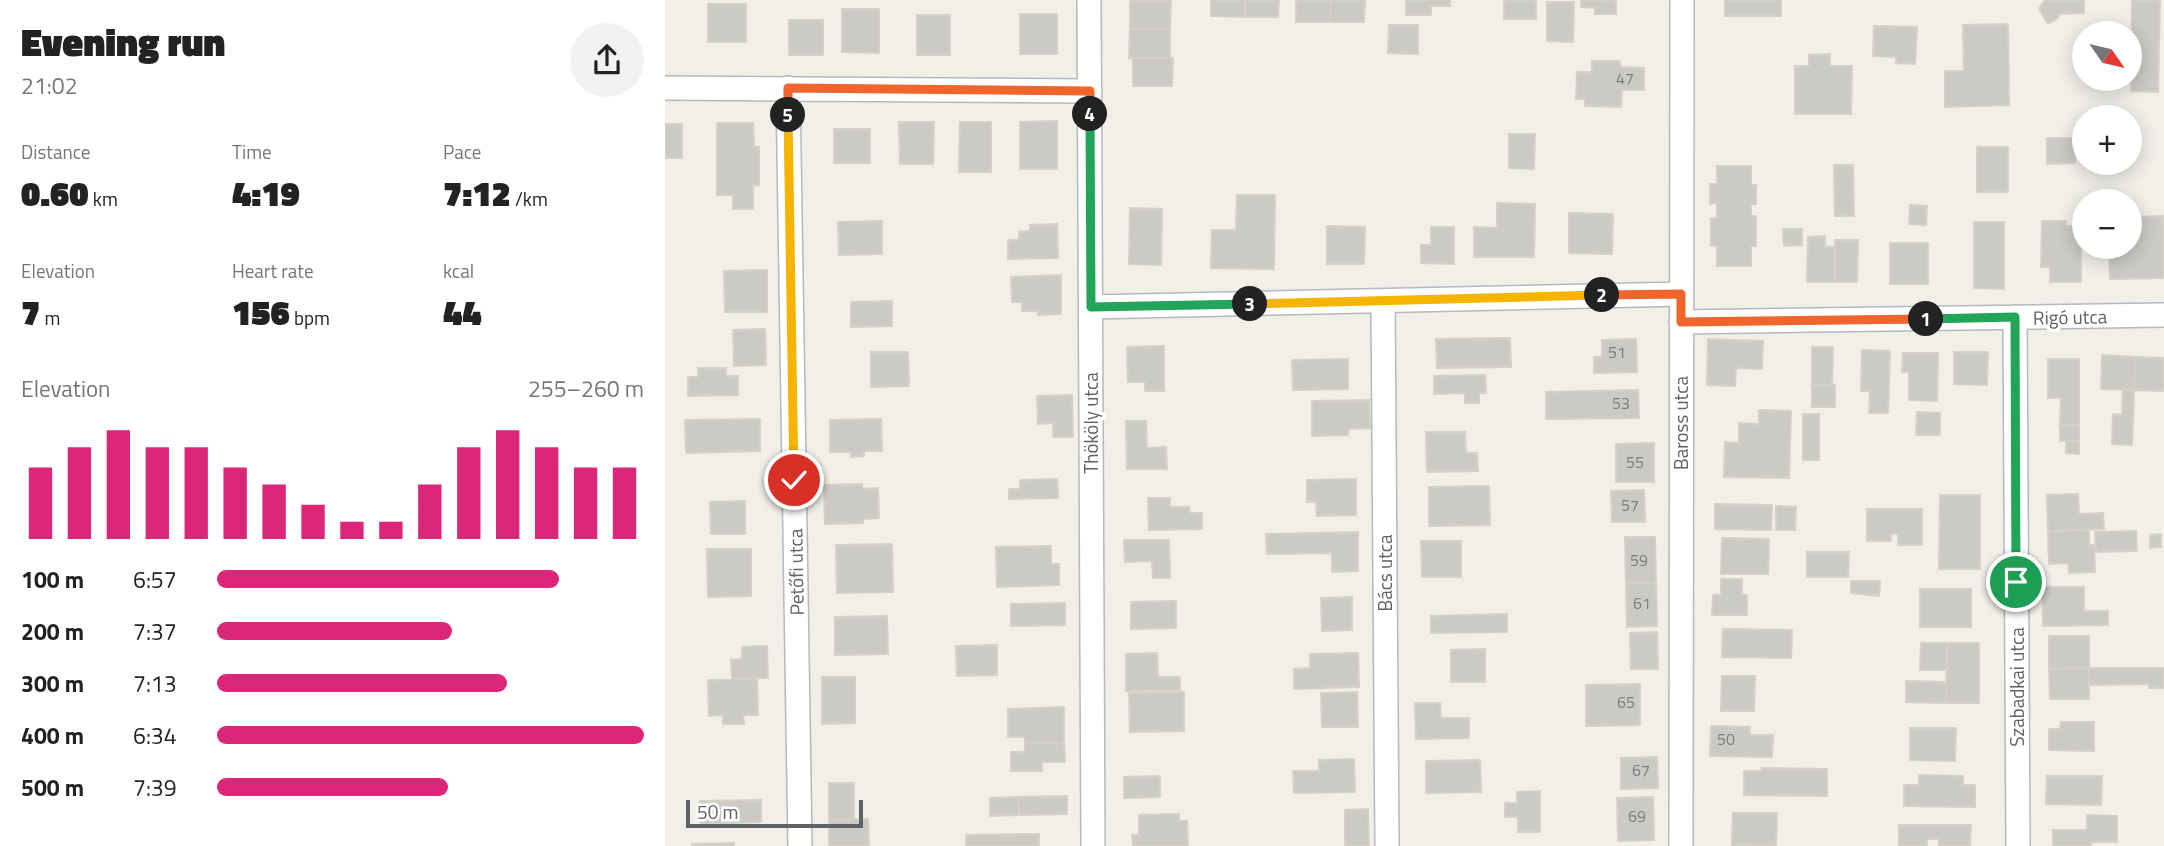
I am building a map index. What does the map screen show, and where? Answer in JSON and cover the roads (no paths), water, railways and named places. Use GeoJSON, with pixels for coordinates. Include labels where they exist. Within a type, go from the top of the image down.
{"type":"FeatureCollection","features":[{"type":"Feature","properties":{"kind":"street","name":"Thököly utca"},"geometry":{"type":"LineString","coordinates":[[1089,0],[1093,846]]}},
{"type":"Feature","properties":{"kind":"street","name":"Baross utca"},"geometry":{"type":"LineString","coordinates":[[1681,846],[1682,0]]}},
{"type":"Feature","properties":{"kind":"street"},"geometry":{"type":"LineString","coordinates":[[665,88],[1090,91]]}},
{"type":"Feature","properties":{"kind":"street","name":"Petőfi utca"},"geometry":{"type":"LineString","coordinates":[[788,88],[800,846]]}},
{"type":"Feature","properties":{"kind":"street"},"geometry":{"type":"LineString","coordinates":[[1091,307],[1681,294]]}},
{"type":"Feature","properties":{"kind":"street","name":"Bács utca"},"geometry":{"type":"LineString","coordinates":[[1383,301],[1387,846]]}},
{"type":"Feature","properties":{"kind":"street","name":"Rigó utca"},"geometry":{"type":"LineString","coordinates":[[1681,322],[2164,315]]}},
{"type":"Feature","properties":{"kind":"street","name":"Szabadkai utca"},"geometry":{"type":"LineString","coordinates":[[2015,317],[2018,846]]}}]}
